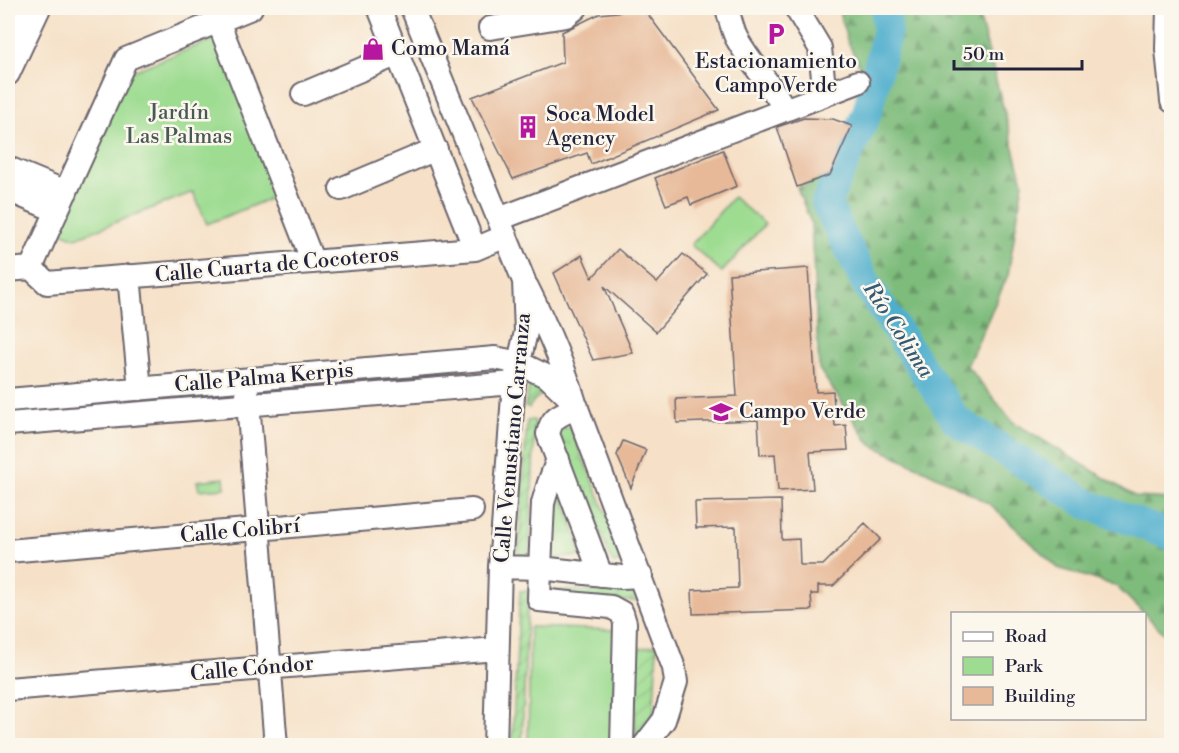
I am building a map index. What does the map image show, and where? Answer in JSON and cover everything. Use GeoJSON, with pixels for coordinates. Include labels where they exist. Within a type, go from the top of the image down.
{"type":"FeatureCollection","features":[{"type":"Feature","properties":{"kind":"street"},"geometry":{"type":"LineString","coordinates":[[8,34],[20,8]]}},
{"type":"Feature","properties":{"kind":"street"},"geometry":{"type":"LineString","coordinates":[[8,74],[39,8]]}},
{"type":"Feature","properties":{"kind":"street"},"geometry":{"type":"LineString","coordinates":[[39,276],[61,201],[126,58],[251,8]]}},
{"type":"Feature","properties":{"kind":"street"},"geometry":{"type":"LineString","coordinates":[[379,8],[476,249]]}},
{"type":"Feature","properties":{"kind":"street","name":"Calle Venustiano Carranza"},"geometry":{"type":"LineString","coordinates":[[412,8],[524,281],[526,332],[517,373],[501,567],[495,746]]}},
{"type":"Feature","properties":{"kind":"street"},"geometry":{"type":"LineString","coordinates":[[490,28],[566,16],[576,8]]}},
{"type":"Feature","properties":{"kind":"street"},"geometry":{"type":"LineString","coordinates":[[727,8],[736,37],[785,110]]}},
{"type":"Feature","properties":{"kind":"street"},"geometry":{"type":"LineString","coordinates":[[796,8],[820,48],[823,78],[821,96]]}},
{"type":"Feature","properties":{"kind":"street"},"geometry":{"type":"LineString","coordinates":[[1168,8],[1167,49],[1172,101]]}},
{"type":"Feature","properties":{"kind":"street"},"geometry":{"type":"LineString","coordinates":[[218,21],[313,262]]}},
{"type":"Feature","properties":{"kind":"street"},"geometry":{"type":"LineString","coordinates":[[303,94],[398,54]]}},
{"type":"Feature","properties":{"kind":"street","name":"Calle Cuarta de Cocoteros"},"geometry":{"type":"LineString","coordinates":[[8,270],[39,276],[129,276],[476,249],[502,228],[858,82]]}},
{"type":"Feature","properties":{"kind":"street"},"geometry":{"type":"LineString","coordinates":[[341,189],[436,149]]}},
{"type":"Feature","properties":{"kind":"street"},"geometry":{"type":"LineString","coordinates":[[8,168],[61,201]]}},
{"type":"Feature","properties":{"kind":"street"},"geometry":{"type":"LineString","coordinates":[[8,190],[61,201]]}},
{"type":"Feature","properties":{"kind":"street"},"geometry":{"type":"LineString","coordinates":[[129,276],[140,389]]}},
{"type":"Feature","properties":{"kind":"street"},"geometry":{"type":"LineString","coordinates":[[524,281],[567,376],[674,668],[676,682],[664,720],[644,746]]}},
{"type":"Feature","properties":{"kind":"street","name":"Calle Palma Kerpis"},"geometry":{"type":"LineString","coordinates":[[8,400],[495,358],[517,373]]}},
{"type":"Feature","properties":{"kind":"street"},"geometry":{"type":"LineString","coordinates":[[517,373],[548,377],[576,405]]}},
{"type":"Feature","properties":{"kind":"street","name":"Calle Palma Kerpis"},"geometry":{"type":"LineString","coordinates":[[8,424],[248,405],[517,373]]}},
{"type":"Feature","properties":{"kind":"street"},"geometry":{"type":"LineString","coordinates":[[246,380],[276,746]]}},
{"type":"Feature","properties":{"kind":"street"},"geometry":{"type":"LineString","coordinates":[[576,405],[554,419],[548,434],[601,575]]}},
{"type":"Feature","properties":{"kind":"street"},"geometry":{"type":"LineString","coordinates":[[558,459],[543,503],[539,600],[611,607],[622,613],[625,623],[622,746]]}},
{"type":"Feature","properties":{"kind":"street","name":"Calle Colibrí"},"geometry":{"type":"LineString","coordinates":[[8,551],[472,510]]}},
{"type":"Feature","properties":{"kind":"street"},"geometry":{"type":"LineString","coordinates":[[501,567],[540,568],[622,577],[641,576]]}},
{"type":"Feature","properties":{"kind":"street"},"geometry":{"type":"LineString","coordinates":[[624,630],[659,629]]}},
{"type":"Feature","properties":{"kind":"street","name":"Calle Cóndor"},"geometry":{"type":"LineString","coordinates":[[8,688],[497,649]]}},
{"type":"Feature","properties":{"kind":"green space"},"geometry":{"type":"Polygon","coordinates":[[[838,8],[977,8],[1023,182],[1008,275],[967,366],[1013,422],[1136,497],[1171,499],[1171,640],[1146,615],[1146,612],[1142,612],[1116,586],[1058,568],[991,505],[870,444],[819,369],[811,223],[797,187],[830,175],[870,88],[847,40],[838,8]]]}},
{"type":"Feature","properties":{"kind":"green space","name":"Jardín Las Palmas"},"geometry":{"type":"Polygon","coordinates":[[[217,38],[279,195],[207,224],[193,192],[76,238],[59,231],[128,73],[217,38]]]}},
{"type":"Feature","properties":{"kind":"green space"},"geometry":{"type":"Polygon","coordinates":[[[733,197],[765,224],[722,272],[691,245],[733,197]]]}},
{"type":"Feature","properties":{"kind":"green space"},"geometry":{"type":"Polygon","coordinates":[[[534,380],[550,393],[537,398],[529,408],[525,407],[530,382],[534,380]]]}},
{"type":"Feature","properties":{"kind":"green space"},"geometry":{"type":"Polygon","coordinates":[[[527,421],[535,421],[529,561],[518,560],[527,421]]]}},
{"type":"Feature","properties":{"kind":"green space"},"geometry":{"type":"Polygon","coordinates":[[[570,427],[627,563],[613,563],[557,434],[561,428],[570,427]]]}},
{"type":"Feature","properties":{"kind":"green space"},"geometry":{"type":"Polygon","coordinates":[[[224,478],[225,488],[199,490],[197,481],[224,478]]]}},
{"type":"Feature","properties":{"kind":"green space"},"geometry":{"type":"Polygon","coordinates":[[[564,497],[582,556],[552,558],[549,499],[564,497]]]}},
{"type":"Feature","properties":{"kind":"green space"},"geometry":{"type":"Polygon","coordinates":[[[550,590],[636,592],[640,601],[551,600],[550,590]]]}},
{"type":"Feature","properties":{"kind":"green space"},"geometry":{"type":"Polygon","coordinates":[[[520,591],[528,591],[522,745],[512,746],[520,591]]]}},
{"type":"Feature","properties":{"kind":"green space"},"geometry":{"type":"Polygon","coordinates":[[[530,627],[617,630],[612,745],[528,746],[530,627]]]}},
{"type":"Feature","properties":{"kind":"green space"},"geometry":{"type":"Polygon","coordinates":[[[657,645],[652,745],[635,746],[636,649],[657,645]]]}},
{"type":"Feature","properties":{"kind":"building"},"geometry":{"type":"Polygon","coordinates":[[[644,9],[719,110],[591,164],[587,153],[513,179],[472,97],[563,62],[562,32],[599,14],[644,9]]]}},
{"type":"Feature","properties":{"kind":"building"},"geometry":{"type":"Polygon","coordinates":[[[804,118],[833,119],[852,126],[830,175],[797,187],[777,127],[804,118]]]}},
{"type":"Feature","properties":{"kind":"building"},"geometry":{"type":"Polygon","coordinates":[[[723,150],[737,186],[691,205],[688,197],[666,205],[655,178],[723,150]]]}},
{"type":"Feature","properties":{"kind":"building"},"geometry":{"type":"Polygon","coordinates":[[[618,249],[657,283],[683,254],[707,274],[656,332],[604,286],[633,353],[593,360],[554,273],[582,255],[592,278],[618,249]]]}},
{"type":"Feature","properties":{"kind":"building"},"geometry":{"type":"Polygon","coordinates":[[[808,268],[816,392],[833,391],[835,426],[846,425],[848,450],[810,452],[813,489],[778,491],[775,454],[760,455],[758,420],[677,423],[676,399],[737,396],[729,274],[808,268]]]}},
{"type":"Feature","properties":{"kind":"building"},"geometry":{"type":"Polygon","coordinates":[[[623,441],[646,450],[631,488],[617,455],[623,441]]]}},
{"type":"Feature","properties":{"kind":"building"},"geometry":{"type":"Polygon","coordinates":[[[781,500],[782,540],[799,539],[800,565],[823,565],[865,523],[881,539],[833,586],[818,586],[818,594],[811,594],[812,610],[693,614],[692,590],[738,588],[736,527],[696,528],[695,502],[781,500]]]}},
{"type":"Feature","properties":{"kind":"waterway","name":"Río Colima"},"geometry":{"type":"LineString","coordinates":[[886,8],[887,31],[867,113],[826,203],[867,285],[956,420],[1087,504],[1172,536]]}},
{"type":"Feature","properties":{"kind":"place","name":"Estacionamiento CampoVerde"},"geometry":{"type":"Point","coordinates":[776,34]}},
{"type":"Feature","properties":{"kind":"place","name":"Como Mamá"},"geometry":{"type":"Point","coordinates":[373,49]}},
{"type":"Feature","properties":{"kind":"place","name":"Soca Model Agency"},"geometry":{"type":"Point","coordinates":[528,127]}},
{"type":"Feature","properties":{"kind":"place","name":"Campo Verde"},"geometry":{"type":"Point","coordinates":[721,412]}}]}
